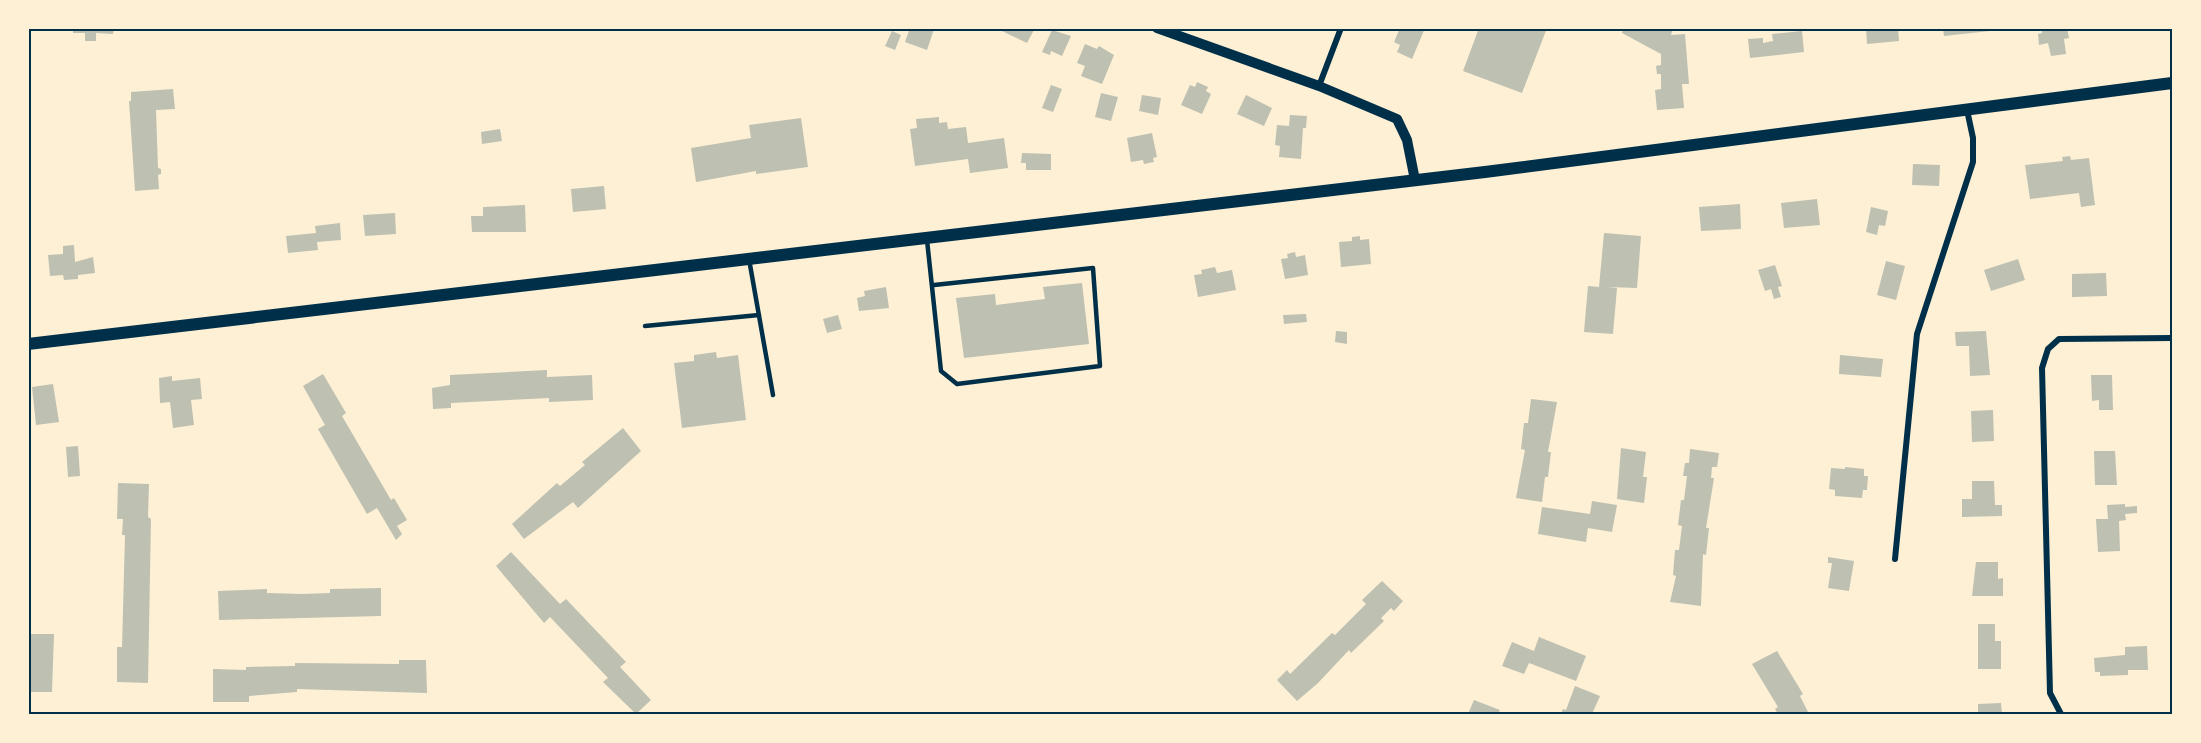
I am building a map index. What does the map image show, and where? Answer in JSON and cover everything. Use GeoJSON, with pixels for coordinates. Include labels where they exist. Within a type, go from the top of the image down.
{"type":"FeatureCollection","features":[{"type":"Feature","properties":{"kind":"main road"},"geometry":{"type":"LineString","coordinates":[[28,344],[1415,180],[2172,83]]}},
{"type":"Feature","properties":{"kind":"street"},"geometry":{"type":"LineString","coordinates":[[1157,28],[1319,86],[1396,119],[1407,140],[1415,180]]}},
{"type":"Feature","properties":{"kind":"street"},"geometry":{"type":"LineString","coordinates":[[1319,86],[1341,28]]}},
{"type":"Feature","properties":{"kind":"street"},"geometry":{"type":"LineString","coordinates":[[1895,559],[1917,334],[1973,162],[1973,138],[1967,110]]}},
{"type":"Feature","properties":{"kind":"street"},"geometry":{"type":"LineString","coordinates":[[2061,714],[2050,693],[2042,368],[2048,349],[2059,339],[2172,338]]}},
{"type":"Feature","properties":{"kind":"lane"},"geometry":{"type":"LineString","coordinates":[[927,238],[941,371],[957,384],[1100,366],[1093,268],[933,285]]}},
{"type":"Feature","properties":{"kind":"lane"},"geometry":{"type":"LineString","coordinates":[[748,259],[773,395]]}},
{"type":"Feature","properties":{"kind":"lane"},"geometry":{"type":"LineString","coordinates":[[645,326],[759,315]]}},
{"type":"Feature","properties":{"kind":"building"},"geometry":{"type":"Polygon","coordinates":[[[73,28],[114,28],[113,34],[96,33],[96,41],[85,41],[85,33],[73,33],[73,28]]]}},
{"type":"Feature","properties":{"kind":"building"},"geometry":{"type":"Polygon","coordinates":[[[910,28],[934,29],[927,50],[905,42],[910,28]]]}},
{"type":"Feature","properties":{"kind":"building"},"geometry":{"type":"Polygon","coordinates":[[[1004,28],[1035,28],[1027,43],[1002,31],[1004,28]]]}},
{"type":"Feature","properties":{"kind":"building"},"geometry":{"type":"Polygon","coordinates":[[[1400,28],[1406,31],[1407,28],[1425,28],[1412,59],[1397,52],[1400,45],[1394,42],[1400,28]]]}},
{"type":"Feature","properties":{"kind":"building"},"geometry":{"type":"Polygon","coordinates":[[[1479,28],[1547,28],[1522,93],[1463,71],[1479,28]]]}},
{"type":"Feature","properties":{"kind":"building"},"geometry":{"type":"Polygon","coordinates":[[[1624,28],[1673,28],[1671,35],[1685,34],[1689,84],[1682,84],[1684,108],[1657,110],[1655,90],[1661,89],[1661,74],[1657,74],[1656,66],[1661,65],[1661,54],[1622,33],[1624,28]]]}},
{"type":"Feature","properties":{"kind":"building"},"geometry":{"type":"Polygon","coordinates":[[[1866,28],[1898,28],[1899,41],[1867,44],[1866,28]]]}},
{"type":"Feature","properties":{"kind":"building"},"geometry":{"type":"Polygon","coordinates":[[[1943,28],[1990,28],[1990,31],[1944,36],[1943,28]]]}},
{"type":"Feature","properties":{"kind":"building"},"geometry":{"type":"Polygon","coordinates":[[[2042,28],[2067,28],[2069,38],[2064,39],[2066,54],[2051,56],[2048,43],[2039,45],[2038,34],[2042,33],[2042,28]]]}},
{"type":"Feature","properties":{"kind":"building"},"geometry":{"type":"Polygon","coordinates":[[[1052,30],[1071,36],[1062,56],[1051,51],[1050,55],[1042,52],[1052,30]]]}},
{"type":"Feature","properties":{"kind":"building"},"geometry":{"type":"Polygon","coordinates":[[[892,31],[901,35],[895,50],[885,46],[892,31]]]}},
{"type":"Feature","properties":{"kind":"building"},"geometry":{"type":"Polygon","coordinates":[[[1802,31],[1804,52],[1750,58],[1748,39],[1763,38],[1763,43],[1773,41],[1772,34],[1802,31]]]}},
{"type":"Feature","properties":{"kind":"building"},"geometry":{"type":"Polygon","coordinates":[[[1085,44],[1097,49],[1099,46],[1114,55],[1102,84],[1081,76],[1085,66],[1077,63],[1085,44]]]}},
{"type":"Feature","properties":{"kind":"building"},"geometry":{"type":"Polygon","coordinates":[[[1197,82],[1208,87],[1206,91],[1211,94],[1202,114],[1181,105],[1190,85],[1195,87],[1197,82]]]}},
{"type":"Feature","properties":{"kind":"building"},"geometry":{"type":"Polygon","coordinates":[[[1051,85],[1062,89],[1053,112],[1042,108],[1051,85]]]}},
{"type":"Feature","properties":{"kind":"building"},"geometry":{"type":"Polygon","coordinates":[[[173,89],[175,109],[156,110],[158,168],[161,169],[161,174],[158,175],[159,189],[135,191],[129,101],[131,101],[131,92],[173,89]]]}},
{"type":"Feature","properties":{"kind":"building"},"geometry":{"type":"Polygon","coordinates":[[[1101,93],[1118,97],[1111,121],[1095,117],[1101,93]]]}},
{"type":"Feature","properties":{"kind":"building"},"geometry":{"type":"Polygon","coordinates":[[[1142,95],[1161,98],[1158,115],[1139,111],[1142,95]]]}},
{"type":"Feature","properties":{"kind":"building"},"geometry":{"type":"Polygon","coordinates":[[[1246,95],[1272,108],[1264,126],[1237,114],[1246,95]]]}},
{"type":"Feature","properties":{"kind":"building"},"geometry":{"type":"Polygon","coordinates":[[[1290,115],[1307,116],[1306,128],[1303,128],[1301,159],[1279,157],[1280,146],[1275,145],[1277,125],[1289,126],[1290,115]]]}},
{"type":"Feature","properties":{"kind":"building"},"geometry":{"type":"Polygon","coordinates":[[[939,117],[939,123],[947,122],[948,129],[966,127],[968,143],[1004,138],[1008,168],[970,173],[968,159],[915,166],[910,129],[917,128],[916,119],[939,117]]]}},
{"type":"Feature","properties":{"kind":"building"},"geometry":{"type":"Polygon","coordinates":[[[801,118],[808,167],[756,174],[756,171],[696,182],[691,148],[751,138],[749,125],[801,118]]]}},
{"type":"Feature","properties":{"kind":"building"},"geometry":{"type":"Polygon","coordinates":[[[500,129],[502,141],[482,144],[481,132],[500,129]]]}},
{"type":"Feature","properties":{"kind":"building"},"geometry":{"type":"Polygon","coordinates":[[[1152,133],[1157,157],[1153,158],[1154,162],[1144,164],[1143,160],[1131,162],[1127,138],[1152,133]]]}},
{"type":"Feature","properties":{"kind":"building"},"geometry":{"type":"Polygon","coordinates":[[[1022,153],[1051,154],[1051,170],[1026,170],[1026,163],[1021,163],[1022,153]]]}},
{"type":"Feature","properties":{"kind":"building"},"geometry":{"type":"Polygon","coordinates":[[[2070,156],[2071,160],[2089,158],[2095,205],[2081,207],[2079,193],[2030,199],[2025,165],[2063,161],[2062,157],[2070,156]]]}},
{"type":"Feature","properties":{"kind":"building"},"geometry":{"type":"Polygon","coordinates":[[[1913,164],[1940,165],[1939,186],[1912,185],[1913,164]]]}},
{"type":"Feature","properties":{"kind":"building"},"geometry":{"type":"Polygon","coordinates":[[[604,186],[606,209],[573,212],[571,189],[604,186]]]}},
{"type":"Feature","properties":{"kind":"building"},"geometry":{"type":"Polygon","coordinates":[[[1817,199],[1820,225],[1784,228],[1781,203],[1817,199]]]}},
{"type":"Feature","properties":{"kind":"building"},"geometry":{"type":"Polygon","coordinates":[[[1740,204],[1741,229],[1701,231],[1699,207],[1740,204]]]}},
{"type":"Feature","properties":{"kind":"building"},"geometry":{"type":"Polygon","coordinates":[[[525,205],[526,232],[472,232],[471,216],[483,216],[483,207],[525,205]]]}},
{"type":"Feature","properties":{"kind":"building"},"geometry":{"type":"Polygon","coordinates":[[[1871,207],[1888,211],[1885,226],[1879,225],[1877,235],[1866,232],[1871,207]]]}},
{"type":"Feature","properties":{"kind":"building"},"geometry":{"type":"Polygon","coordinates":[[[395,213],[396,234],[365,236],[363,215],[395,213]]]}},
{"type":"Feature","properties":{"kind":"building"},"geometry":{"type":"Polygon","coordinates":[[[340,223],[341,240],[317,242],[318,250],[288,253],[286,236],[316,233],[315,226],[340,223]]]}},
{"type":"Feature","properties":{"kind":"building"},"geometry":{"type":"Polygon","coordinates":[[[1604,233],[1641,236],[1637,288],[1608,287],[1617,288],[1613,334],[1584,332],[1588,286],[1599,287],[1604,233]]]}},
{"type":"Feature","properties":{"kind":"building"},"geometry":{"type":"Polygon","coordinates":[[[1360,236],[1360,240],[1369,239],[1371,264],[1341,267],[1339,242],[1352,241],[1352,237],[1360,236]]]}},
{"type":"Feature","properties":{"kind":"building"},"geometry":{"type":"Polygon","coordinates":[[[74,245],[75,262],[93,257],[95,273],[78,275],[78,279],[64,280],[63,275],[50,276],[48,255],[63,254],[63,246],[74,245]]]}},
{"type":"Feature","properties":{"kind":"building"},"geometry":{"type":"Polygon","coordinates":[[[1295,252],[1296,257],[1305,255],[1308,275],[1285,279],[1281,259],[1288,258],[1287,254],[1295,252]]]}},
{"type":"Feature","properties":{"kind":"building"},"geometry":{"type":"Polygon","coordinates":[[[2018,259],[2025,280],[1991,291],[1984,270],[2018,259]]]}},
{"type":"Feature","properties":{"kind":"building"},"geometry":{"type":"Polygon","coordinates":[[[1886,261],[1905,266],[1896,300],[1877,295],[1886,261]]]}},
{"type":"Feature","properties":{"kind":"building"},"geometry":{"type":"Polygon","coordinates":[[[1775,265],[1782,286],[1778,287],[1781,297],[1774,299],[1771,289],[1765,291],[1758,270],[1775,265]]]}},
{"type":"Feature","properties":{"kind":"building"},"geometry":{"type":"Polygon","coordinates":[[[1215,267],[1217,273],[1232,270],[1236,290],[1198,297],[1194,275],[1202,274],[1201,270],[1215,267]]]}},
{"type":"Feature","properties":{"kind":"building"},"geometry":{"type":"Polygon","coordinates":[[[2106,273],[2107,296],[2072,297],[2072,274],[2106,273]]]}},
{"type":"Feature","properties":{"kind":"building"},"geometry":{"type":"Polygon","coordinates":[[[1082,283],[1089,344],[964,358],[956,298],[995,294],[996,305],[1045,299],[1043,287],[1082,283]]]}},
{"type":"Feature","properties":{"kind":"building"},"geometry":{"type":"Polygon","coordinates":[[[886,287],[889,308],[859,311],[857,298],[865,296],[864,291],[886,287]]]}},
{"type":"Feature","properties":{"kind":"building"},"geometry":{"type":"Polygon","coordinates":[[[1306,314],[1307,322],[1284,324],[1283,315],[1306,314]]]}},
{"type":"Feature","properties":{"kind":"building"},"geometry":{"type":"Polygon","coordinates":[[[838,315],[842,329],[827,333],[823,319],[838,315]]]}},
{"type":"Feature","properties":{"kind":"building"},"geometry":{"type":"Polygon","coordinates":[[[1336,331],[1347,332],[1347,344],[1335,342],[1336,331]]]}},
{"type":"Feature","properties":{"kind":"building"},"geometry":{"type":"Polygon","coordinates":[[[1986,331],[1990,375],[1970,376],[1969,346],[1956,346],[1955,332],[1986,331]]]}},
{"type":"Feature","properties":{"kind":"building"},"geometry":{"type":"Polygon","coordinates":[[[716,352],[717,358],[738,355],[746,420],[682,428],[674,363],[694,361],[694,355],[716,352]]]}},
{"type":"Feature","properties":{"kind":"building"},"geometry":{"type":"Polygon","coordinates":[[[1840,355],[1883,359],[1881,377],[1839,374],[1840,355]]]}},
{"type":"Feature","properties":{"kind":"building"},"geometry":{"type":"Polygon","coordinates":[[[547,370],[547,377],[592,375],[593,400],[549,402],[549,398],[451,403],[451,408],[433,409],[432,388],[450,385],[450,375],[547,370]]]}},
{"type":"Feature","properties":{"kind":"building"},"geometry":{"type":"Polygon","coordinates":[[[323,374],[346,413],[342,416],[391,500],[394,498],[407,520],[397,526],[402,534],[396,540],[377,508],[367,514],[318,429],[325,425],[303,386],[323,374]]]}},
{"type":"Feature","properties":{"kind":"building"},"geometry":{"type":"Polygon","coordinates":[[[2091,375],[2112,375],[2113,410],[2099,410],[2099,400],[2092,401],[2091,375]]]}},
{"type":"Feature","properties":{"kind":"building"},"geometry":{"type":"Polygon","coordinates":[[[172,376],[172,381],[200,378],[202,399],[191,400],[194,425],[173,428],[170,402],[160,403],[159,378],[172,376]]]}},
{"type":"Feature","properties":{"kind":"building"},"geometry":{"type":"Polygon","coordinates":[[[53,384],[59,422],[36,425],[32,387],[53,384]]]}},
{"type":"Feature","properties":{"kind":"building"},"geometry":{"type":"Polygon","coordinates":[[[1531,399],[1557,402],[1548,452],[1551,452],[1548,477],[1545,477],[1542,502],[1516,498],[1525,450],[1521,449],[1524,423],[1528,423],[1531,399]]]}},
{"type":"Feature","properties":{"kind":"building"},"geometry":{"type":"Polygon","coordinates":[[[1993,410],[1994,441],[1972,442],[1971,411],[1993,410]]]}},
{"type":"Feature","properties":{"kind":"building"},"geometry":{"type":"Polygon","coordinates":[[[623,428],[641,451],[578,508],[573,502],[524,539],[512,524],[557,483],[560,486],[585,465],[582,462],[623,428]]]}},
{"type":"Feature","properties":{"kind":"building"},"geometry":{"type":"Polygon","coordinates":[[[78,446],[80,476],[68,477],[66,447],[78,446]]]}},
{"type":"Feature","properties":{"kind":"building"},"geometry":{"type":"Polygon","coordinates":[[[1621,448],[1646,452],[1643,477],[1647,477],[1644,503],[1617,499],[1621,448]]]}},
{"type":"Feature","properties":{"kind":"building"},"geometry":{"type":"Polygon","coordinates":[[[1690,449],[1719,453],[1717,467],[1712,467],[1711,478],[1714,478],[1706,528],[1709,528],[1706,555],[1703,554],[1701,606],[1670,602],[1676,576],[1673,575],[1675,550],[1679,550],[1682,526],[1678,525],[1687,476],[1683,476],[1685,463],[1689,463],[1690,449]]]}},
{"type":"Feature","properties":{"kind":"building"},"geometry":{"type":"Polygon","coordinates":[[[2094,451],[2115,451],[2117,485],[2095,485],[2094,451]]]}},
{"type":"Feature","properties":{"kind":"building"},"geometry":{"type":"Polygon","coordinates":[[[1845,467],[1864,469],[1864,476],[1868,476],[1867,490],[1863,490],[1862,498],[1835,496],[1835,490],[1829,489],[1831,468],[1845,469],[1845,467]]]}},
{"type":"Feature","properties":{"kind":"building"},"geometry":{"type":"Polygon","coordinates":[[[1972,481],[1994,481],[1995,505],[2002,505],[2002,516],[1962,517],[1962,499],[1972,499],[1972,481]]]}},
{"type":"Feature","properties":{"kind":"building"},"geometry":{"type":"Polygon","coordinates":[[[118,483],[149,484],[148,517],[151,519],[148,683],[117,682],[117,647],[122,647],[125,535],[122,535],[123,519],[117,519],[118,483]]]}},
{"type":"Feature","properties":{"kind":"building"},"geometry":{"type":"Polygon","coordinates":[[[1592,501],[1617,505],[1612,532],[1588,528],[1586,542],[1538,534],[1542,507],[1590,514],[1592,501]]]}},
{"type":"Feature","properties":{"kind":"building"},"geometry":{"type":"Polygon","coordinates":[[[2125,504],[2125,507],[2137,506],[2137,513],[2125,514],[2126,520],[2119,521],[2120,551],[2098,552],[2096,519],[2108,519],[2107,505],[2125,504]]]}},
{"type":"Feature","properties":{"kind":"building"},"geometry":{"type":"Polygon","coordinates":[[[511,552],[560,604],[566,599],[626,662],[620,667],[651,700],[636,714],[603,682],[608,678],[550,617],[544,623],[496,566],[511,552]]]}},
{"type":"Feature","properties":{"kind":"building"},"geometry":{"type":"Polygon","coordinates":[[[1828,557],[1854,561],[1849,591],[1828,588],[1832,563],[1828,563],[1828,557]]]}},
{"type":"Feature","properties":{"kind":"building"},"geometry":{"type":"Polygon","coordinates":[[[1976,562],[1998,562],[1998,579],[2003,578],[2003,596],[1972,596],[1976,562]]]}},
{"type":"Feature","properties":{"kind":"building"},"geometry":{"type":"Polygon","coordinates":[[[1382,581],[1403,601],[1394,611],[1391,608],[1381,618],[1384,621],[1351,653],[1349,650],[1318,683],[1297,701],[1277,680],[1287,670],[1290,674],[1332,633],[1335,635],[1366,604],[1362,600],[1382,581]]]}},
{"type":"Feature","properties":{"kind":"building"},"geometry":{"type":"Polygon","coordinates":[[[381,588],[381,616],[219,620],[218,591],[267,589],[267,593],[302,594],[330,593],[330,589],[381,588]]]}},
{"type":"Feature","properties":{"kind":"building"},"geometry":{"type":"Polygon","coordinates":[[[1978,624],[1995,624],[1995,641],[2001,641],[2001,669],[1978,669],[1978,624]]]}},
{"type":"Feature","properties":{"kind":"building"},"geometry":{"type":"Polygon","coordinates":[[[28,634],[54,634],[52,692],[28,692],[28,634]]]}},
{"type":"Feature","properties":{"kind":"building"},"geometry":{"type":"Polygon","coordinates":[[[1539,637],[1586,656],[1576,681],[1529,663],[1524,674],[1502,666],[1512,642],[1534,651],[1539,637]]]}},
{"type":"Feature","properties":{"kind":"building"},"geometry":{"type":"Polygon","coordinates":[[[2147,646],[2148,670],[2128,670],[2128,675],[2100,676],[2100,672],[2095,672],[2094,658],[2125,655],[2125,647],[2147,646]]]}},
{"type":"Feature","properties":{"kind":"building"},"geometry":{"type":"Polygon","coordinates":[[[1777,651],[1803,694],[1800,696],[1809,714],[1778,714],[1775,709],[1778,707],[1752,664],[1777,651]]]}},
{"type":"Feature","properties":{"kind":"building"},"geometry":{"type":"Polygon","coordinates":[[[399,660],[426,660],[427,693],[297,689],[297,692],[249,696],[249,702],[213,702],[213,669],[246,670],[246,667],[295,666],[295,663],[399,664],[399,660]]]}},
{"type":"Feature","properties":{"kind":"building"},"geometry":{"type":"Polygon","coordinates":[[[1575,686],[1600,696],[1592,714],[1561,714],[1563,709],[1566,710],[1575,686]]]}},
{"type":"Feature","properties":{"kind":"building"},"geometry":{"type":"Polygon","coordinates":[[[1474,700],[1500,710],[1498,714],[1468,714],[1474,700]]]}},
{"type":"Feature","properties":{"kind":"building"},"geometry":{"type":"Polygon","coordinates":[[[2001,703],[2002,714],[1978,714],[1978,704],[2001,703]]]}}]}
